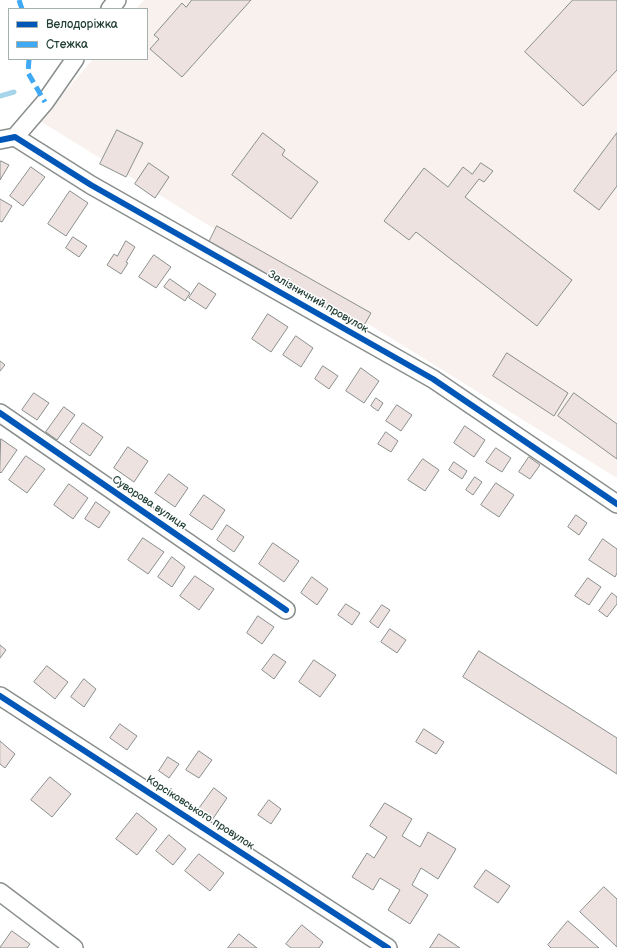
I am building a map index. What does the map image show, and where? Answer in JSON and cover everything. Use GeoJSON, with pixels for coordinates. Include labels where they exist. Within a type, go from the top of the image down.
{"type":"FeatureCollection","features":[{"type":"Feature","properties":{"kind":"street"},"geometry":{"type":"LineString","coordinates":[[111,8],[117,0]]}},
{"type":"Feature","properties":{"kind":"street"},"geometry":{"type":"LineString","coordinates":[[8,139],[45,102],[74,60]]}},
{"type":"Feature","properties":{"kind":"street","name":"Залізничний провулок"},"geometry":{"type":"LineString","coordinates":[[8,139],[433,379],[617,504]]}},
{"type":"Feature","properties":{"kind":"street","name":"Суворова вулиця"},"geometry":{"type":"LineString","coordinates":[[0,413],[286,610]]}},
{"type":"Feature","properties":{"kind":"street","name":"Корсіковського провулок"},"geometry":{"type":"LineString","coordinates":[[0,696],[388,948]]}},
{"type":"Feature","properties":{"kind":"street"},"geometry":{"type":"LineString","coordinates":[[0,892],[74,948]]}},
{"type":"Feature","properties":{"kind":"shaded area"},"geometry":{"type":"Polygon","coordinates":[[[144,0],[617,0],[617,478],[40,121],[92,60],[148,60],[148,8],[137,8],[144,0]]]}},
{"type":"Feature","properties":{"kind":"building"},"geometry":{"type":"Polygon","coordinates":[[[192,0],[251,0],[182,77],[150,49],[159,39],[154,35],[182,3],[186,7],[192,0]]]}},
{"type":"Feature","properties":{"kind":"building"},"geometry":{"type":"Polygon","coordinates":[[[573,0],[617,0],[617,70],[583,106],[525,52],[573,0]]]}},
{"type":"Feature","properties":{"kind":"building"},"geometry":{"type":"Polygon","coordinates":[[[117,130],[143,143],[126,177],[100,164],[117,130]]]}},
{"type":"Feature","properties":{"kind":"building"},"geometry":{"type":"Polygon","coordinates":[[[263,133],[285,150],[282,155],[318,182],[291,219],[232,175],[263,133]]]}},
{"type":"Feature","properties":{"kind":"building"},"geometry":{"type":"Polygon","coordinates":[[[617,133],[617,186],[599,210],[574,191],[617,133]]]}},
{"type":"Feature","properties":{"kind":"building"},"geometry":{"type":"Polygon","coordinates":[[[1,161],[9,165],[0,180],[0,163],[1,161]]]}},
{"type":"Feature","properties":{"kind":"building"},"geometry":{"type":"Polygon","coordinates":[[[149,163],[169,177],[155,198],[135,184],[149,163]]]}},
{"type":"Feature","properties":{"kind":"building"},"geometry":{"type":"Polygon","coordinates":[[[481,163],[493,171],[484,182],[479,179],[465,197],[572,280],[537,326],[416,232],[409,240],[384,221],[424,168],[448,187],[463,167],[472,174],[481,163]]]}},
{"type":"Feature","properties":{"kind":"building"},"geometry":{"type":"Polygon","coordinates":[[[31,167],[45,177],[23,206],[10,196],[31,167]]]}},
{"type":"Feature","properties":{"kind":"building"},"geometry":{"type":"Polygon","coordinates":[[[70,191],[88,203],[66,236],[48,224],[70,191]]]}},
{"type":"Feature","properties":{"kind":"building"},"geometry":{"type":"Polygon","coordinates":[[[0,199],[12,206],[2,222],[0,221],[0,199]]]}},
{"type":"Feature","properties":{"kind":"building"},"geometry":{"type":"Polygon","coordinates":[[[217,226],[371,313],[362,329],[209,242],[217,226]]]}},
{"type":"Feature","properties":{"kind":"building"},"geometry":{"type":"Polygon","coordinates":[[[73,237],[87,246],[79,257],[66,248],[73,237]]]}},
{"type":"Feature","properties":{"kind":"building"},"geometry":{"type":"Polygon","coordinates":[[[126,241],[135,247],[121,274],[107,265],[114,254],[117,256],[126,241]]]}},
{"type":"Feature","properties":{"kind":"building"},"geometry":{"type":"Polygon","coordinates":[[[154,255],[171,267],[156,288],[139,277],[154,255]]]}},
{"type":"Feature","properties":{"kind":"building"},"geometry":{"type":"Polygon","coordinates":[[[170,279],[190,293],[185,301],[164,287],[170,279]]]}},
{"type":"Feature","properties":{"kind":"building"},"geometry":{"type":"Polygon","coordinates":[[[199,283],[216,294],[206,309],[189,298],[199,283]]]}},
{"type":"Feature","properties":{"kind":"building"},"geometry":{"type":"Polygon","coordinates":[[[268,314],[288,327],[271,352],[252,339],[268,314]]]}},
{"type":"Feature","properties":{"kind":"building"},"geometry":{"type":"Polygon","coordinates":[[[296,336],[313,348],[301,367],[283,355],[296,336]]]}},
{"type":"Feature","properties":{"kind":"building"},"geometry":{"type":"Polygon","coordinates":[[[507,353],[568,393],[554,416],[493,376],[507,353]]]}},
{"type":"Feature","properties":{"kind":"building"},"geometry":{"type":"Polygon","coordinates":[[[0,361],[5,365],[0,371],[0,361]]]}},
{"type":"Feature","properties":{"kind":"building"},"geometry":{"type":"Polygon","coordinates":[[[323,366],[338,376],[329,389],[315,379],[323,366]]]}},
{"type":"Feature","properties":{"kind":"building"},"geometry":{"type":"Polygon","coordinates":[[[361,368],[379,381],[364,403],[346,391],[361,368]]]}},
{"type":"Feature","properties":{"kind":"building"},"geometry":{"type":"Polygon","coordinates":[[[34,393],[49,403],[37,420],[22,410],[34,393]]]}},
{"type":"Feature","properties":{"kind":"building"},"geometry":{"type":"Polygon","coordinates":[[[574,393],[617,424],[617,459],[558,416],[574,393]]]}},
{"type":"Feature","properties":{"kind":"building"},"geometry":{"type":"Polygon","coordinates":[[[376,398],[383,403],[378,411],[371,406],[376,398]]]}},
{"type":"Feature","properties":{"kind":"building"},"geometry":{"type":"Polygon","coordinates":[[[397,405],[412,415],[401,431],[386,421],[397,405]]]}},
{"type":"Feature","properties":{"kind":"building"},"geometry":{"type":"Polygon","coordinates":[[[64,407],[75,415],[57,440],[46,432],[64,407]]]}},
{"type":"Feature","properties":{"kind":"building"},"geometry":{"type":"Polygon","coordinates":[[[83,423],[103,437],[90,456],[70,442],[83,423]]]}},
{"type":"Feature","properties":{"kind":"building"},"geometry":{"type":"Polygon","coordinates":[[[465,426],[485,440],[474,457],[454,443],[465,426]]]}},
{"type":"Feature","properties":{"kind":"building"},"geometry":{"type":"Polygon","coordinates":[[[386,432],[398,441],[391,452],[378,444],[386,432]]]}},
{"type":"Feature","properties":{"kind":"building"},"geometry":{"type":"Polygon","coordinates":[[[1,439],[17,450],[1,473],[0,472],[1,439]]]}},
{"type":"Feature","properties":{"kind":"building"},"geometry":{"type":"Polygon","coordinates":[[[128,447],[148,461],[134,482],[114,468],[128,447]]]}},
{"type":"Feature","properties":{"kind":"building"},"geometry":{"type":"Polygon","coordinates":[[[496,448],[511,458],[502,472],[486,462],[496,448]]]}},
{"type":"Feature","properties":{"kind":"building"},"geometry":{"type":"Polygon","coordinates":[[[26,456],[45,469],[27,493],[9,480],[26,456]]]}},
{"type":"Feature","properties":{"kind":"building"},"geometry":{"type":"Polygon","coordinates":[[[529,457],[540,465],[530,479],[519,472],[529,457]]]}},
{"type":"Feature","properties":{"kind":"building"},"geometry":{"type":"Polygon","coordinates":[[[423,459],[439,470],[425,491],[408,480],[423,459]]]}},
{"type":"Feature","properties":{"kind":"building"},"geometry":{"type":"Polygon","coordinates":[[[454,462],[467,471],[462,479],[449,470],[454,462]]]}},
{"type":"Feature","properties":{"kind":"building"},"geometry":{"type":"Polygon","coordinates":[[[169,474],[188,488],[175,507],[155,493],[169,474]]]}},
{"type":"Feature","properties":{"kind":"building"},"geometry":{"type":"Polygon","coordinates":[[[475,477],[482,482],[473,495],[466,490],[475,477]]]}},
{"type":"Feature","properties":{"kind":"building"},"geometry":{"type":"Polygon","coordinates":[[[496,483],[514,495],[499,517],[481,505],[496,483]]]}},
{"type":"Feature","properties":{"kind":"building"},"geometry":{"type":"Polygon","coordinates":[[[69,484],[88,498],[73,519],[54,505],[69,484]]]}},
{"type":"Feature","properties":{"kind":"building"},"geometry":{"type":"Polygon","coordinates":[[[204,495],[225,510],[212,530],[190,515],[204,495]]]}},
{"type":"Feature","properties":{"kind":"building"},"geometry":{"type":"Polygon","coordinates":[[[96,502],[110,512],[99,528],[85,519],[96,502]]]}},
{"type":"Feature","properties":{"kind":"building"},"geometry":{"type":"Polygon","coordinates":[[[576,515],[587,523],[579,535],[568,527],[576,515]]]}},
{"type":"Feature","properties":{"kind":"building"},"geometry":{"type":"Polygon","coordinates":[[[227,525],[244,537],[234,552],[217,540],[227,525]]]}},
{"type":"Feature","properties":{"kind":"building"},"geometry":{"type":"Polygon","coordinates":[[[143,538],[164,552],[148,574],[128,560],[143,538]]]}},
{"type":"Feature","properties":{"kind":"building"},"geometry":{"type":"Polygon","coordinates":[[[603,539],[617,549],[617,573],[615,577],[589,560],[603,539]]]}},
{"type":"Feature","properties":{"kind":"building"},"geometry":{"type":"Polygon","coordinates":[[[273,543],[299,561],[284,582],[259,564],[273,543]]]}},
{"type":"Feature","properties":{"kind":"building"},"geometry":{"type":"Polygon","coordinates":[[[172,557],[185,567],[172,587],[158,577],[172,557]]]}},
{"type":"Feature","properties":{"kind":"building"},"geometry":{"type":"Polygon","coordinates":[[[195,576],[214,589],[199,610],[180,596],[195,576]]]}},
{"type":"Feature","properties":{"kind":"building"},"geometry":{"type":"Polygon","coordinates":[[[312,577],[328,589],[317,605],[301,593],[312,577]]]}},
{"type":"Feature","properties":{"kind":"building"},"geometry":{"type":"Polygon","coordinates":[[[588,578],[601,587],[589,605],[575,596],[588,578]]]}},
{"type":"Feature","properties":{"kind":"building"},"geometry":{"type":"Polygon","coordinates":[[[612,593],[617,597],[617,604],[607,617],[599,611],[612,593]]]}},
{"type":"Feature","properties":{"kind":"building"},"geometry":{"type":"Polygon","coordinates":[[[346,604],[360,613],[352,625],[338,615],[346,604]]]}},
{"type":"Feature","properties":{"kind":"building"},"geometry":{"type":"Polygon","coordinates":[[[382,605],[390,610],[378,628],[370,622],[382,605]]]}},
{"type":"Feature","properties":{"kind":"building"},"geometry":{"type":"Polygon","coordinates":[[[258,616],[274,627],[262,644],[247,633],[258,616]]]}},
{"type":"Feature","properties":{"kind":"building"},"geometry":{"type":"Polygon","coordinates":[[[390,629],[406,640],[397,653],[381,642],[390,629]]]}},
{"type":"Feature","properties":{"kind":"building"},"geometry":{"type":"Polygon","coordinates":[[[0,645],[6,650],[0,658],[0,645]]]}},
{"type":"Feature","properties":{"kind":"building"},"geometry":{"type":"Polygon","coordinates":[[[479,651],[617,738],[617,774],[463,677],[479,651]]]}},
{"type":"Feature","properties":{"kind":"building"},"geometry":{"type":"Polygon","coordinates":[[[274,654],[286,662],[274,679],[262,670],[274,654]]]}},
{"type":"Feature","properties":{"kind":"building"},"geometry":{"type":"Polygon","coordinates":[[[314,660],[336,675],[320,697],[299,682],[314,660]]]}},
{"type":"Feature","properties":{"kind":"building"},"geometry":{"type":"Polygon","coordinates":[[[47,666],[68,682],[55,699],[34,682],[47,666]]]}},
{"type":"Feature","properties":{"kind":"building"},"geometry":{"type":"Polygon","coordinates":[[[84,679],[96,689],[84,707],[71,697],[84,679]]]}},
{"type":"Feature","properties":{"kind":"building"},"geometry":{"type":"Polygon","coordinates":[[[120,724],[137,736],[127,750],[110,738],[120,724]]]}},
{"type":"Feature","properties":{"kind":"building"},"geometry":{"type":"Polygon","coordinates":[[[424,729],[444,742],[436,754],[416,742],[424,729]]]}},
{"type":"Feature","properties":{"kind":"building"},"geometry":{"type":"Polygon","coordinates":[[[0,741],[15,754],[5,768],[0,764],[0,741]]]}},
{"type":"Feature","properties":{"kind":"building"},"geometry":{"type":"Polygon","coordinates":[[[199,751],[212,760],[199,778],[186,770],[199,751]]]}},
{"type":"Feature","properties":{"kind":"building"},"geometry":{"type":"Polygon","coordinates":[[[168,757],[179,764],[169,778],[159,771],[168,757]]]}},
{"type":"Feature","properties":{"kind":"building"},"geometry":{"type":"Polygon","coordinates":[[[50,777],[71,794],[52,817],[31,800],[50,777]]]}},
{"type":"Feature","properties":{"kind":"building"},"geometry":{"type":"Polygon","coordinates":[[[214,788],[227,798],[212,820],[198,810],[214,788]]]}},
{"type":"Feature","properties":{"kind":"building"},"geometry":{"type":"Polygon","coordinates":[[[269,800],[281,809],[271,824],[258,815],[269,800]]]}},
{"type":"Feature","properties":{"kind":"building"},"geometry":{"type":"Polygon","coordinates":[[[385,803],[412,819],[402,836],[420,847],[428,832],[456,849],[438,879],[421,868],[412,885],[428,895],[410,924],[388,910],[400,890],[380,878],[373,890],[352,877],[367,853],[374,858],[387,837],[370,826],[385,803]]]}},
{"type":"Feature","properties":{"kind":"building"},"geometry":{"type":"Polygon","coordinates":[[[137,813],[157,829],[137,855],[116,839],[137,813]]]}},
{"type":"Feature","properties":{"kind":"building"},"geometry":{"type":"Polygon","coordinates":[[[169,835],[186,849],[173,865],[156,851],[169,835]]]}},
{"type":"Feature","properties":{"kind":"building"},"geometry":{"type":"Polygon","coordinates":[[[199,854],[224,873],[210,891],[185,871],[199,854]]]}},
{"type":"Feature","properties":{"kind":"building"},"geometry":{"type":"Polygon","coordinates":[[[486,870],[510,886],[498,903],[474,887],[486,870]]]}},
{"type":"Feature","properties":{"kind":"building"},"geometry":{"type":"Polygon","coordinates":[[[604,887],[617,899],[617,947],[580,912],[604,887]]]}},
{"type":"Feature","properties":{"kind":"building"},"geometry":{"type":"Polygon","coordinates":[[[568,921],[599,948],[551,948],[548,945],[568,921]]]}},
{"type":"Feature","properties":{"kind":"building"},"geometry":{"type":"Polygon","coordinates":[[[302,925],[323,942],[319,948],[291,948],[286,944],[302,925]]]}},
{"type":"Feature","properties":{"kind":"building"},"geometry":{"type":"Polygon","coordinates":[[[12,931],[30,944],[27,948],[0,948],[12,931]]]}},
{"type":"Feature","properties":{"kind":"building"},"geometry":{"type":"Polygon","coordinates":[[[239,934],[257,948],[228,948],[239,934]]]}},
{"type":"Feature","properties":{"kind":"building"},"geometry":{"type":"Polygon","coordinates":[[[439,934],[460,948],[430,948],[439,934]]]}},
{"type":"Feature","properties":{"kind":"waterway"},"geometry":{"type":"LineString","coordinates":[[0,96],[14,92]]}},
{"type":"Feature","properties":{"kind":"marked path"},"geometry":{"type":"LineString","coordinates":[[19,0],[22,8]]}},
{"type":"Feature","properties":{"kind":"marked path"},"geometry":{"type":"LineString","coordinates":[[29,60],[28,73],[45,102]]}},
{"type":"Feature","properties":{"kind":"cycle path"},"geometry":{"type":"LineString","coordinates":[[0,140],[15,137],[91,185],[433,379],[617,504]]}},
{"type":"Feature","properties":{"kind":"cycle path"},"geometry":{"type":"LineString","coordinates":[[0,413],[286,610]]}},
{"type":"Feature","properties":{"kind":"cycle path"},"geometry":{"type":"LineString","coordinates":[[0,696],[388,948]]}}]}
